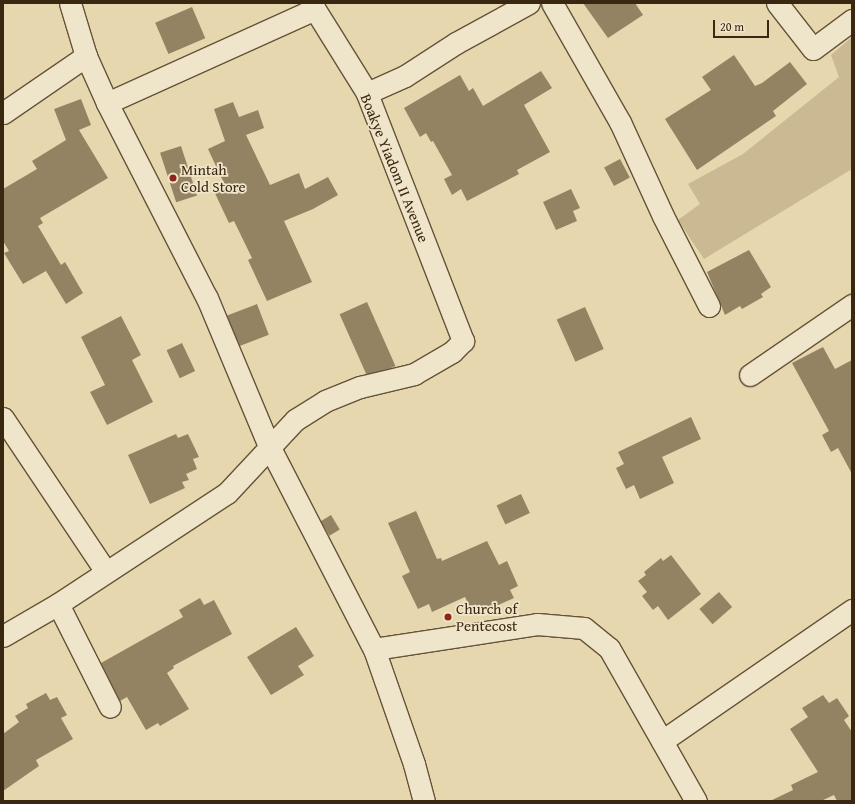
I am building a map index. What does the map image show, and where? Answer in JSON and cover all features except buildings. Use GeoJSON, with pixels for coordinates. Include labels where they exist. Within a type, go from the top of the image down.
{"type":"FeatureCollection","features":[{"type":"Feature","properties":{"kind":"street"},"geometry":{"type":"LineString","coordinates":[[70,3],[86,56],[107,103],[207,298],[269,446],[374,649],[414,764],[424,801]]}},
{"type":"Feature","properties":{"kind":"street"},"geometry":{"type":"LineString","coordinates":[[552,3],[620,122],[663,216],[709,306]]}},
{"type":"Feature","properties":{"kind":"street"},"geometry":{"type":"LineString","coordinates":[[777,3],[813,49],[852,20]]}},
{"type":"Feature","properties":{"kind":"street"},"geometry":{"type":"LineString","coordinates":[[367,93],[405,76],[523,4]]}},
{"type":"Feature","properties":{"kind":"street"},"geometry":{"type":"LineString","coordinates":[[107,103],[313,6]]}},
{"type":"Feature","properties":{"kind":"street","name":"Boakye Yiadom II Avenue"},"geometry":{"type":"LineString","coordinates":[[269,446],[295,420],[325,401],[360,388],[414,374],[452,352],[463,341],[367,93],[313,6]]}},
{"type":"Feature","properties":{"kind":"street"},"geometry":{"type":"LineString","coordinates":[[3,113],[86,56]]}},
{"type":"Feature","properties":{"kind":"street"},"geometry":{"type":"LineString","coordinates":[[750,375],[852,305]]}},
{"type":"Feature","properties":{"kind":"street"},"geometry":{"type":"LineString","coordinates":[[3,418],[106,572]]}},
{"type":"Feature","properties":{"kind":"street"},"geometry":{"type":"LineString","coordinates":[[3,636],[58,604],[227,494],[269,446]]}},
{"type":"Feature","properties":{"kind":"street"},"geometry":{"type":"LineString","coordinates":[[58,604],[110,708]]}},
{"type":"Feature","properties":{"kind":"street"},"geometry":{"type":"LineString","coordinates":[[662,740],[852,610]]}},
{"type":"Feature","properties":{"kind":"street"},"geometry":{"type":"LineString","coordinates":[[374,649],[537,624],[584,628],[608,648],[696,801]]}},
{"type":"Feature","properties":{"kind":"shaded area"},"geometry":{"type":"Polygon","coordinates":[[[852,37],[852,169],[704,259],[678,220],[700,204],[688,184],[743,154],[839,77],[831,55],[852,37]]]}},
{"type":"Feature","properties":{"kind":"place","name":"Mintah Cold Store"},"geometry":{"type":"Point","coordinates":[173,178]}},
{"type":"Feature","properties":{"kind":"place","name":"Church of Pentecost"},"geometry":{"type":"Point","coordinates":[448,617]}}]}
